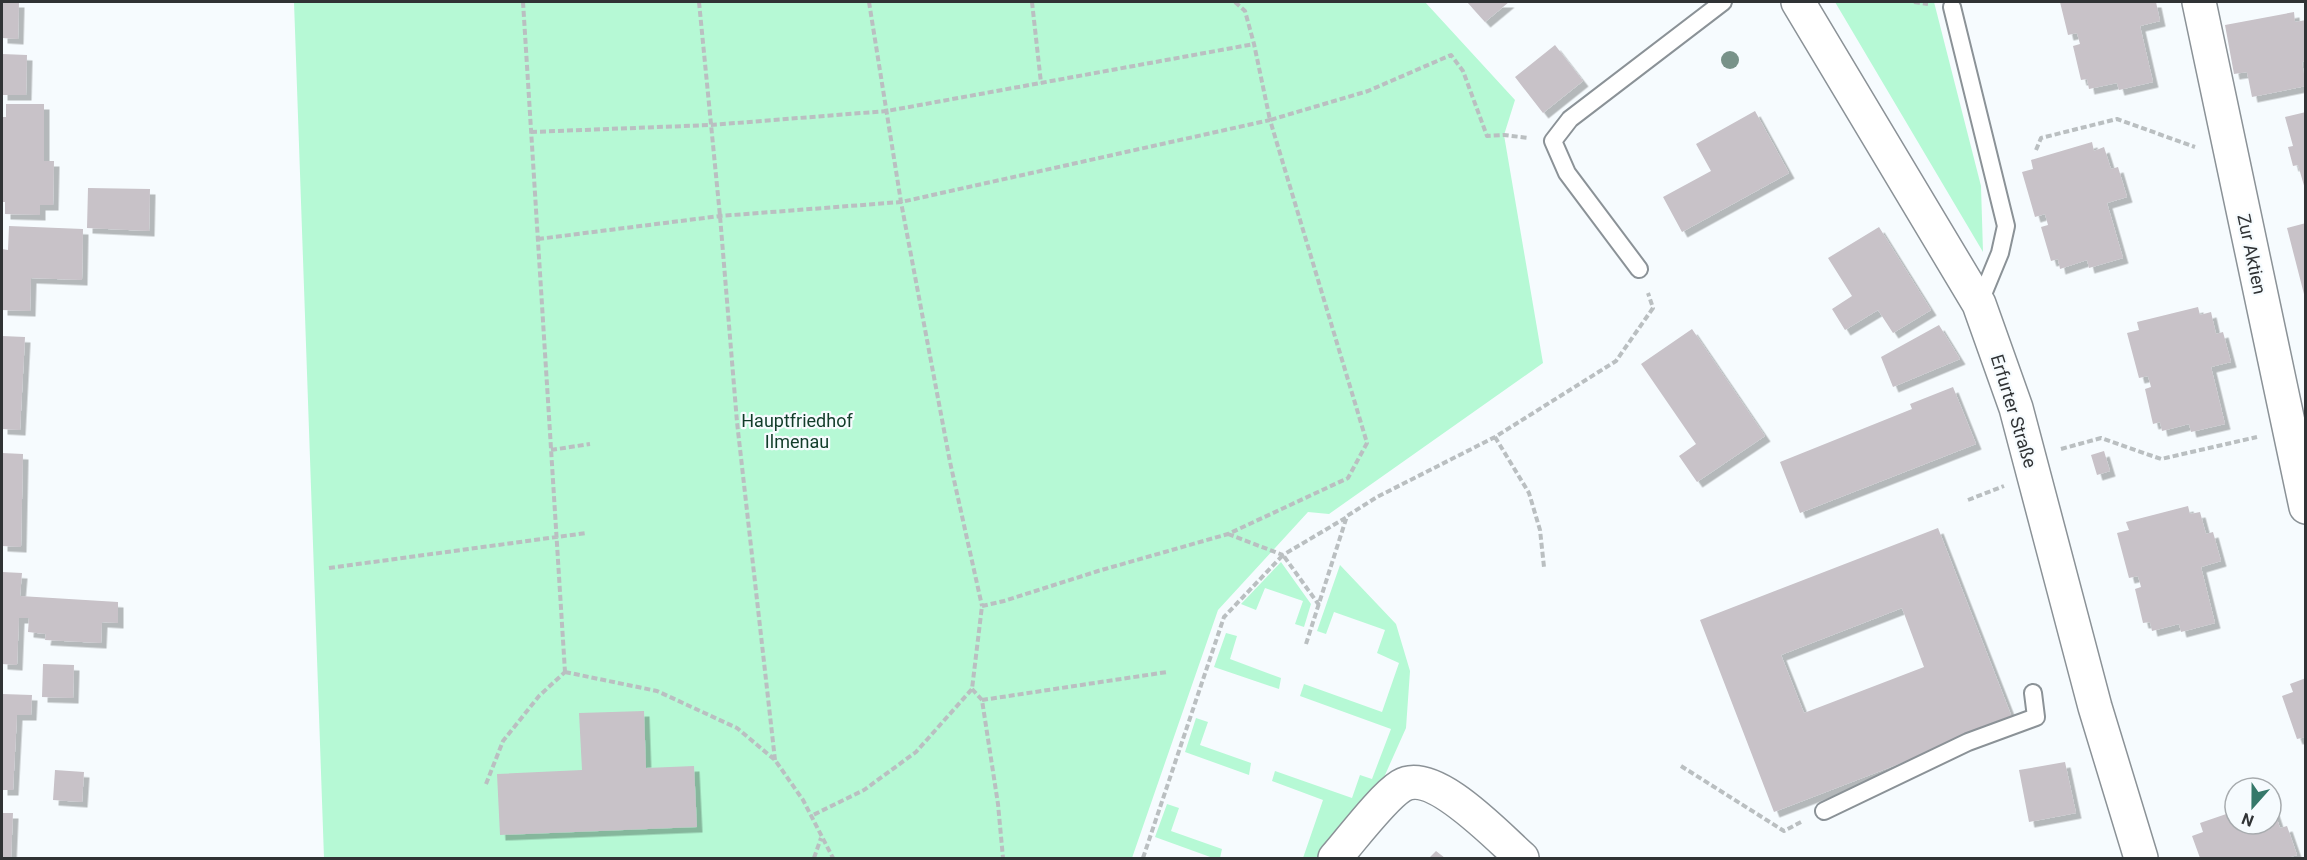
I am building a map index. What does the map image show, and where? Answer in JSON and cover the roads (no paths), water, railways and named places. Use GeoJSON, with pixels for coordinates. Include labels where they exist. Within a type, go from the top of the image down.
{"type":"FeatureCollection","features":[{"type":"Feature","properties":{"kind":"main road","name":"Erfurter Straße"},"geometry":{"type":"LineString","coordinates":[[1798,2],[1979,304],[2016,408],[2095,707],[2141,858]]}},
{"type":"Feature","properties":{"kind":"main road","name":"Zur Aktien"},"geometry":{"type":"LineString","coordinates":[[2199,2],[2306,507]]}},
{"type":"Feature","properties":{"kind":"main road"},"geometry":{"type":"LineString","coordinates":[[1335,858],[1401,786],[1417,782],[1450,796],[1522,858]]}},
{"type":"Feature","properties":{"kind":"lane"},"geometry":{"type":"LineString","coordinates":[[1640,269],[1567,173],[1553,141],[1570,119],[1723,2]]}},
{"type":"Feature","properties":{"kind":"lane"},"geometry":{"type":"LineString","coordinates":[[1952,7],[2007,226],[2000,253],[1979,304]]}},
{"type":"Feature","properties":{"kind":"lane"},"geometry":{"type":"LineString","coordinates":[[1824,811],[1968,742],[2036,717],[2033,693]]}},
{"type":"Feature","properties":{"kind":"park label","name":"Hauptfriedhof Ilmenau"},"geometry":{"type":"Point","coordinates":[797,430]}}]}
